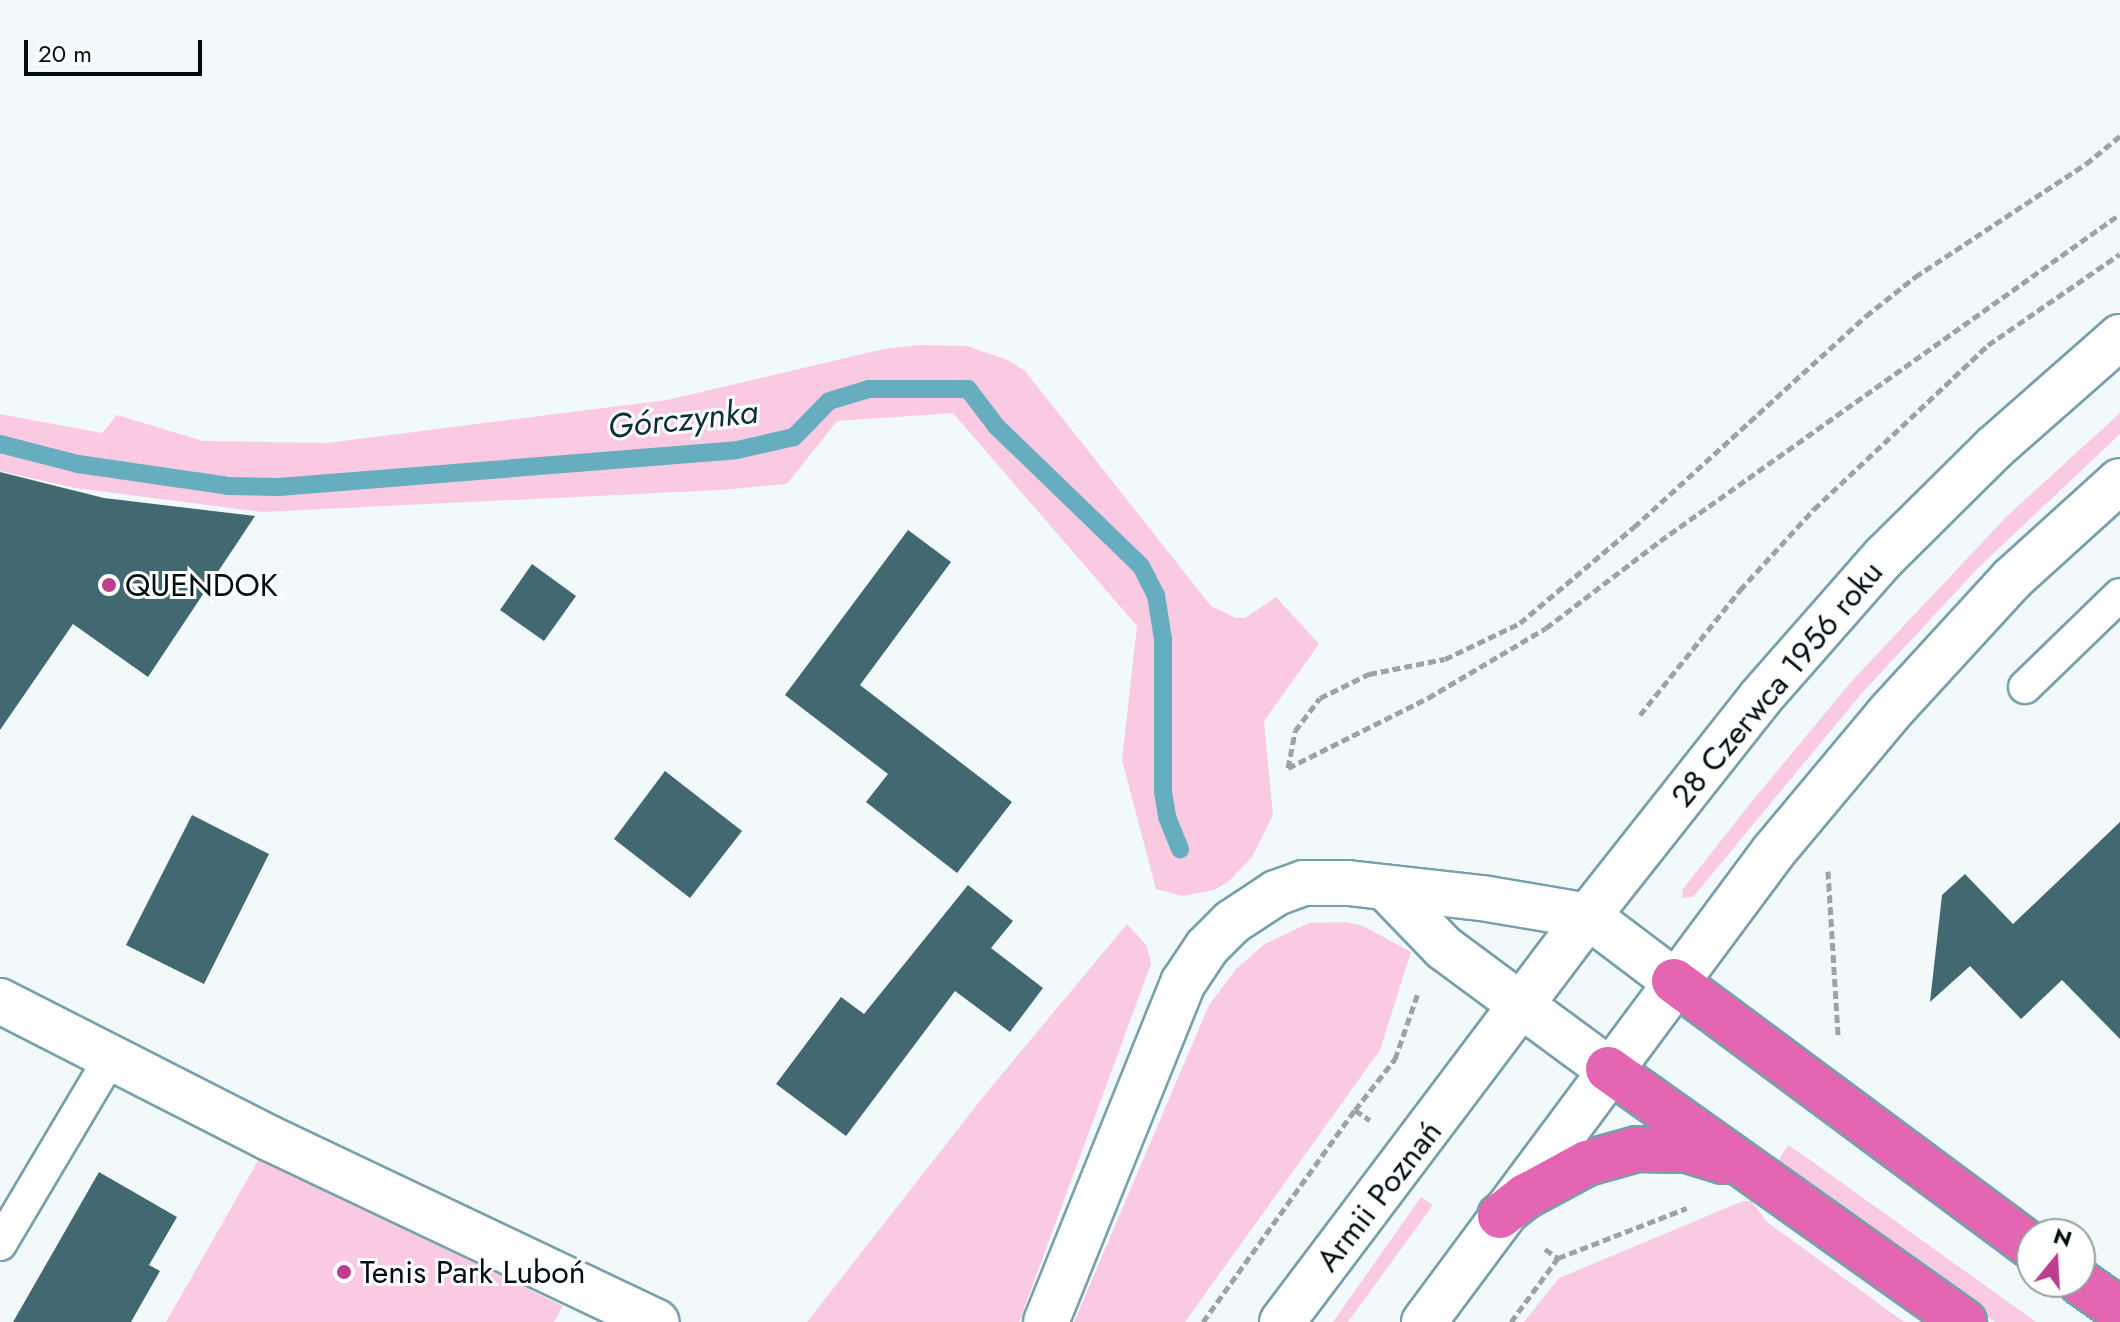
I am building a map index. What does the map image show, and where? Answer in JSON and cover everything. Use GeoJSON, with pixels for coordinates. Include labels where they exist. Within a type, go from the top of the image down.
{"type":"FeatureCollection","features":[{"type":"Feature","properties":{"kind":"highway"},"geometry":{"type":"LineString","coordinates":[[1674,981],[2016,1235]]}},
{"type":"Feature","properties":{"kind":"highway"},"geometry":{"type":"LineString","coordinates":[[1608,1069],[1964,1322]]}},
{"type":"Feature","properties":{"kind":"highway"},"geometry":{"type":"LineString","coordinates":[[1500,1216],[1526,1196],[1587,1163],[1637,1149],[1687,1150],[1745,1169]]}},
{"type":"Feature","properties":{"kind":"highway"},"geometry":{"type":"LineString","coordinates":[[2096,1293],[2120,1310]]}},
{"type":"Feature","properties":{"kind":"main road","name":"28 Czerwca 1956 roku"},"geometry":{"type":"LineString","coordinates":[[1476,1069],[1588,916],[1741,721],[1884,557],[1994,448],[2120,337]]}},
{"type":"Feature","properties":{"kind":"main road"},"geometry":{"type":"LineString","coordinates":[[1424,1322],[1608,1069],[1773,852],[1890,712],[2013,578],[2120,481]]}},
{"type":"Feature","properties":{"kind":"main road"},"geometry":{"type":"LineString","coordinates":[[1046,1322],[1162,1028],[1183,983],[1207,947],[1252,908],[1303,883],[1482,898],[1588,916],[1674,981]]}},
{"type":"Feature","properties":{"kind":"main road"},"geometry":{"type":"LineString","coordinates":[[1386,888],[1444,948],[1608,1069]]}},
{"type":"Feature","properties":{"kind":"main road"},"geometry":{"type":"LineString","coordinates":[[0,1001],[110,1059],[656,1322]]}},
{"type":"Feature","properties":{"kind":"main road","name":"Armii Poznań"},"geometry":{"type":"LineString","coordinates":[[1282,1322],[1476,1069]]}},
{"type":"Feature","properties":{"kind":"lane"},"geometry":{"type":"LineString","coordinates":[[2025,687],[2120,595]]}},
{"type":"Feature","properties":{"kind":"lane"},"geometry":{"type":"LineString","coordinates":[[0,1244],[110,1059]]}},
{"type":"Feature","properties":{"kind":"path"},"geometry":{"type":"LineString","coordinates":[[2120,136],[2086,164],[1915,277],[1866,316],[1634,527],[1520,623],[1445,659],[1369,674],[1320,698],[1295,731],[1288,768],[1428,698],[1546,628],[1660,541],[2120,214]]}},
{"type":"Feature","properties":{"kind":"path"},"geometry":{"type":"LineString","coordinates":[[1640,715],[1740,590],[1814,509],[1988,345],[2120,254]]}},
{"type":"Feature","properties":{"kind":"path"},"geometry":{"type":"LineString","coordinates":[[1827,868],[1840,1033],[1832,1044]]}},
{"type":"Feature","properties":{"kind":"path"},"geometry":{"type":"LineString","coordinates":[[1203,1322],[1395,1059],[1413,1014],[1421,979]]}},
{"type":"Feature","properties":{"kind":"path"},"geometry":{"type":"LineString","coordinates":[[1355,1110],[1367,1118]]}},
{"type":"Feature","properties":{"kind":"path"},"geometry":{"type":"LineString","coordinates":[[1511,1322],[1558,1258],[1691,1207]]}},
{"type":"Feature","properties":{"kind":"path"},"geometry":{"type":"LineString","coordinates":[[1544,1248],[1558,1258]]}},
{"type":"Feature","properties":{"kind":"shaded area"},"geometry":{"type":"Polygon","coordinates":[[[921,345],[967,346],[1008,360],[1025,371],[1211,606],[1236,618],[1245,618],[1276,597],[1319,644],[1264,721],[1273,815],[1252,857],[1228,882],[1214,890],[1182,896],[1156,889],[1122,760],[1137,626],[953,413],[837,421],[787,484],[721,490],[262,512],[75,488],[0,471],[0,414],[102,433],[117,415],[203,441],[327,443],[667,400],[884,349],[921,345]]]}},
{"type":"Feature","properties":{"kind":"shaded area"},"geometry":{"type":"Polygon","coordinates":[[[2120,413],[2120,434],[1978,568],[1862,693],[1693,897],[1682,898],[1683,889],[1851,682],[2007,516],[2120,413]]]}},
{"type":"Feature","properties":{"kind":"shaded area"},"geometry":{"type":"Polygon","coordinates":[[[1345,922],[1363,926],[1411,952],[1380,1050],[1185,1322],[1074,1322],[1209,1005],[1237,968],[1265,944],[1309,923],[1345,922]]]}},
{"type":"Feature","properties":{"kind":"shaded area"},"geometry":{"type":"Polygon","coordinates":[[[1127,924],[1147,946],[1151,964],[1019,1322],[807,1322],[983,1097],[1127,924]]]}},
{"type":"Feature","properties":{"kind":"shaded area"},"geometry":{"type":"Polygon","coordinates":[[[1788,1145],[2036,1322],[1995,1322],[1776,1164],[1788,1145]]]}},
{"type":"Feature","properties":{"kind":"shaded area","name":"Tenis Park Luboń"},"geometry":{"type":"Polygon","coordinates":[[[259,1159],[563,1306],[554,1322],[166,1322],[259,1159]]]}},
{"type":"Feature","properties":{"kind":"shaded area"},"geometry":{"type":"Polygon","coordinates":[[[1421,1197],[1433,1205],[1348,1322],[1333,1322],[1421,1197]]]}},
{"type":"Feature","properties":{"kind":"shaded area"},"geometry":{"type":"Polygon","coordinates":[[[1743,1201],[1751,1201],[1767,1222],[1904,1322],[1524,1322],[1559,1278],[1743,1201]]]}},
{"type":"Feature","properties":{"kind":"building"},"geometry":{"type":"Polygon","coordinates":[[[0,472],[104,498],[255,516],[148,677],[73,624],[0,730],[0,472]]]}},
{"type":"Feature","properties":{"kind":"building"},"geometry":{"type":"Polygon","coordinates":[[[908,530],[951,562],[860,685],[1012,802],[957,873],[866,802],[888,774],[785,695],[908,530]]]}},
{"type":"Feature","properties":{"kind":"building"},"geometry":{"type":"Polygon","coordinates":[[[532,564],[576,596],[544,641],[500,610],[532,564]]]}},
{"type":"Feature","properties":{"kind":"building"},"geometry":{"type":"Polygon","coordinates":[[[665,771],[742,831],[690,898],[614,839],[665,771]]]}},
{"type":"Feature","properties":{"kind":"building"},"geometry":{"type":"Polygon","coordinates":[[[192,815],[269,854],[204,984],[126,945],[192,815]]]}},
{"type":"Feature","properties":{"kind":"building"},"geometry":{"type":"Polygon","coordinates":[[[2120,822],[2120,1039],[2062,980],[2021,1019],[1970,966],[1930,1002],[1942,895],[1965,874],[2013,924],[2120,822]]]}},
{"type":"Feature","properties":{"kind":"building"},"geometry":{"type":"Polygon","coordinates":[[[968,885],[1013,921],[991,948],[1043,988],[1010,1032],[955,991],[846,1136],[776,1084],[841,997],[864,1014],[968,885]]]}},
{"type":"Feature","properties":{"kind":"building"},"geometry":{"type":"Polygon","coordinates":[[[99,1172],[177,1217],[149,1265],[160,1271],[131,1322],[13,1322],[99,1172]]]}},
{"type":"Feature","properties":{"kind":"waterway","name":"Górczynka"},"geometry":{"type":"LineString","coordinates":[[0,444],[78,464],[228,486],[279,487],[737,450],[794,437],[829,401],[869,389],[968,389],[997,427],[1141,566],[1156,595],[1163,639],[1163,791],[1167,817],[1180,849]]}},
{"type":"Feature","properties":{"kind":"place","name":"QUENDOK"},"geometry":{"type":"Point","coordinates":[109,585]}},
{"type":"Feature","properties":{"kind":"place","name":"Tenis Park Luboń"},"geometry":{"type":"Point","coordinates":[344,1272]}}]}
